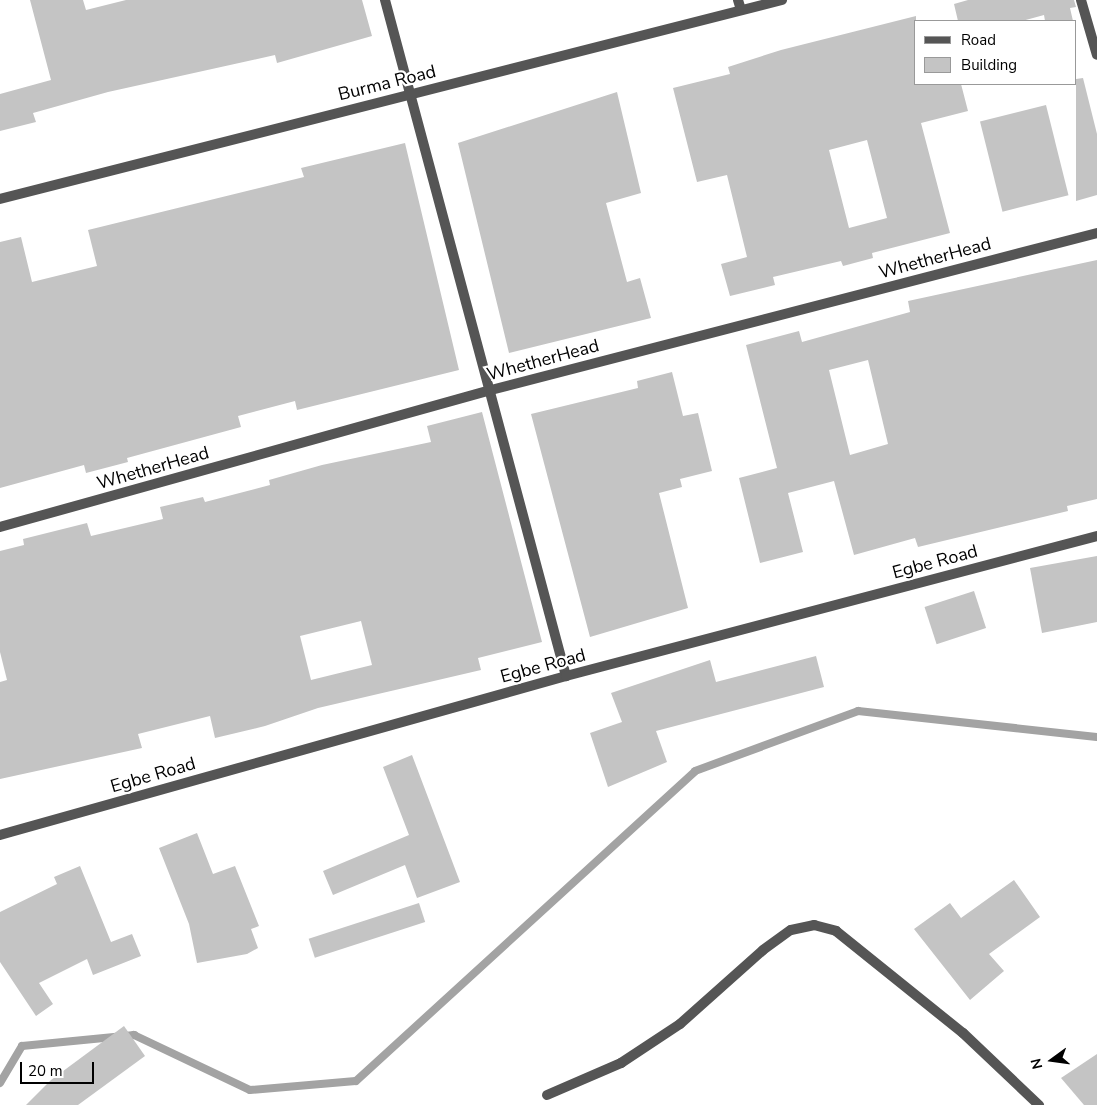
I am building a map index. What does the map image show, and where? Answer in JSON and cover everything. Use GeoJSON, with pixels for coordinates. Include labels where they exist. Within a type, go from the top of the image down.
{"type":"FeatureCollection","features":[{"type":"Feature","properties":{"kind":"street"},"geometry":{"type":"LineString","coordinates":[[385,0],[491,390],[566,676]]}},
{"type":"Feature","properties":{"kind":"street","name":"Burma Road"},"geometry":{"type":"LineString","coordinates":[[0,199],[409,94],[740,5],[782,0]]}},
{"type":"Feature","properties":{"kind":"street"},"geometry":{"type":"LineString","coordinates":[[1081,0],[1097,55]]}},
{"type":"Feature","properties":{"kind":"street","name":"WhetherHead"},"geometry":{"type":"LineString","coordinates":[[0,527],[491,390],[1097,233]]}},
{"type":"Feature","properties":{"kind":"street","name":"Egbe Road"},"geometry":{"type":"LineString","coordinates":[[0,835],[566,676],[1097,536]]}},
{"type":"Feature","properties":{"kind":"street"},"geometry":{"type":"LineString","coordinates":[[547,1095],[620,1063],[680,1024],[763,950],[791,930],[814,925],[836,931],[963,1033],[1040,1105]]}},
{"type":"Feature","properties":{"kind":"building"},"geometry":{"type":"Polygon","coordinates":[[[30,0],[83,0],[86,10],[126,0],[362,0],[372,36],[277,63],[275,55],[108,92],[33,113],[36,122],[0,131],[0,94],[51,80],[30,0]]]}},
{"type":"Feature","properties":{"kind":"building"},"geometry":{"type":"Polygon","coordinates":[[[968,0],[1074,0],[1076,7],[1070,8],[1073,20],[1045,20],[1044,15],[1026,20],[958,20],[954,4],[968,0]]]}},
{"type":"Feature","properties":{"kind":"building"},"geometry":{"type":"Polygon","coordinates":[[[916,16],[916,20],[914,20],[914,85],[961,85],[968,111],[921,123],[950,233],[872,253],[873,258],[843,266],[841,261],[773,277],[775,285],[730,296],[721,264],[747,257],[727,175],[697,182],[673,88],[730,74],[728,67],[781,50],[916,16]],[[867,140],[829,150],[849,228],[887,218],[867,140]]]}},
{"type":"Feature","properties":{"kind":"building"},"geometry":{"type":"Polygon","coordinates":[[[1083,78],[1097,134],[1097,195],[1076,201],[1076,85],[1077,79],[1083,78]]]}},
{"type":"Feature","properties":{"kind":"building"},"geometry":{"type":"Polygon","coordinates":[[[617,92],[641,193],[606,203],[627,282],[640,278],[651,318],[509,353],[458,143],[617,92]]]}},
{"type":"Feature","properties":{"kind":"building"},"geometry":{"type":"Polygon","coordinates":[[[1046,105],[1068,195],[1003,212],[980,121],[1046,105]]]}},
{"type":"Feature","properties":{"kind":"building"},"geometry":{"type":"Polygon","coordinates":[[[405,143],[459,370],[297,410],[295,401],[238,416],[241,427],[127,458],[128,462],[86,473],[84,465],[0,488],[0,242],[21,237],[32,282],[97,266],[88,230],[304,177],[301,168],[405,143]]]}},
{"type":"Feature","properties":{"kind":"building"},"geometry":{"type":"Polygon","coordinates":[[[1097,260],[1097,499],[1067,506],[1068,511],[918,547],[915,538],[854,555],[834,481],[788,493],[803,552],[760,563],[739,478],[777,468],[746,345],[799,331],[802,342],[910,312],[908,301],[1097,260]],[[868,360],[829,370],[850,455],[888,444],[868,360]]]}},
{"type":"Feature","properties":{"kind":"building"},"geometry":{"type":"Polygon","coordinates":[[[672,372],[683,416],[698,413],[712,471],[680,479],[682,487],[659,493],[688,608],[590,637],[531,414],[638,388],[637,381],[672,372]]]}},
{"type":"Feature","properties":{"kind":"building"},"geometry":{"type":"Polygon","coordinates":[[[482,412],[542,642],[478,658],[481,670],[318,708],[265,726],[215,738],[210,716],[138,734],[142,748],[0,779],[0,682],[7,680],[0,652],[0,551],[24,545],[23,539],[87,523],[91,536],[163,519],[160,507],[203,497],[205,502],[270,485],[269,480],[322,465],[431,442],[427,426],[482,412]],[[361,621],[300,636],[311,680],[372,665],[361,621]]]}},
{"type":"Feature","properties":{"kind":"building"},"geometry":{"type":"Polygon","coordinates":[[[1097,556],[1097,622],[1042,633],[1030,568],[1097,556]]]}},
{"type":"Feature","properties":{"kind":"building"},"geometry":{"type":"Polygon","coordinates":[[[974,591],[986,628],[937,644],[925,607],[974,591]]]}},
{"type":"Feature","properties":{"kind":"building"},"geometry":{"type":"Polygon","coordinates":[[[816,656],[824,687],[656,731],[667,762],[608,787],[590,733],[622,722],[611,693],[710,660],[716,682],[816,656]]]}},
{"type":"Feature","properties":{"kind":"building"},"geometry":{"type":"Polygon","coordinates":[[[412,755],[460,882],[417,898],[405,865],[333,895],[323,871],[409,835],[383,767],[412,755]]]}},
{"type":"Feature","properties":{"kind":"building"},"geometry":{"type":"Polygon","coordinates":[[[197,833],[213,874],[235,866],[259,926],[251,929],[258,948],[247,954],[197,963],[189,924],[159,848],[197,833]]]}},
{"type":"Feature","properties":{"kind":"building"},"geometry":{"type":"Polygon","coordinates":[[[80,866],[111,942],[132,934],[141,956],[93,975],[87,959],[39,983],[53,1004],[36,1016],[0,962],[0,912],[57,884],[54,877],[80,866]]]}},
{"type":"Feature","properties":{"kind":"building"},"geometry":{"type":"Polygon","coordinates":[[[1014,880],[1040,917],[989,954],[1004,971],[970,1000],[914,929],[950,903],[961,918],[1014,880]]]}},
{"type":"Feature","properties":{"kind":"building"},"geometry":{"type":"Polygon","coordinates":[[[419,903],[425,922],[315,958],[309,939],[419,903]]]}},
{"type":"Feature","properties":{"kind":"building"},"geometry":{"type":"Polygon","coordinates":[[[124,1026],[145,1056],[78,1105],[26,1105],[51,1080],[124,1026]]]}},
{"type":"Feature","properties":{"kind":"building"},"geometry":{"type":"Polygon","coordinates":[[[1097,1054],[1097,1105],[1084,1105],[1061,1078],[1097,1054]]]}},
{"type":"Feature","properties":{"kind":"waterway"},"geometry":{"type":"LineString","coordinates":[[0,1083],[22,1046],[134,1035],[250,1090],[356,1081],[695,771],[858,711],[1097,737]]}}]}
